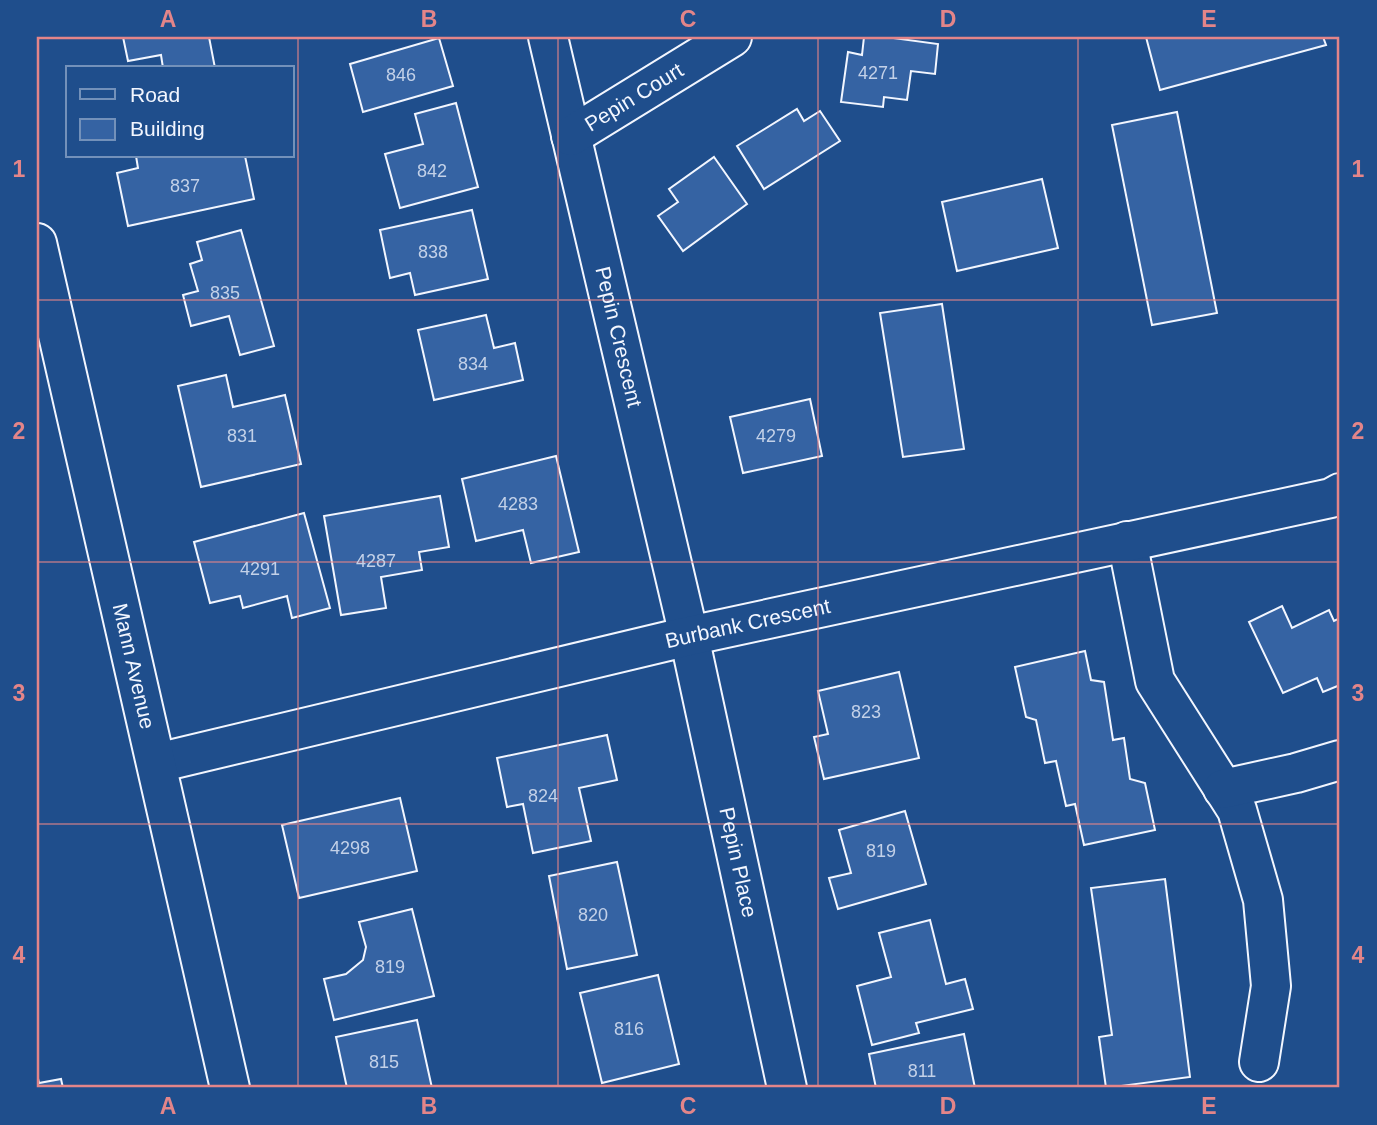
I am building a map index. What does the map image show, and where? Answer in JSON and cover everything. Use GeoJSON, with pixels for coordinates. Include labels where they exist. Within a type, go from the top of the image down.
{"type":"FeatureCollection","features":[{"type":"Feature","properties":{"kind":"street","name":"Pepin Crescent"},"geometry":{"type":"LineString","coordinates":[[548,37],[689,636]]}},
{"type":"Feature","properties":{"kind":"street","name":"Pepin Court"},"geometry":{"type":"LineString","coordinates":[[572,136],[732,37]]}},
{"type":"Feature","properties":{"kind":"street","name":"Mann Avenue"},"geometry":{"type":"LineString","coordinates":[[38,250],[230,1088]]}},
{"type":"Feature","properties":{"kind":"street","name":"Burbank Crescent"},"geometry":{"type":"LineString","coordinates":[[157,763],[689,636],[1331,498],[1340,493]]}},
{"type":"Feature","properties":{"kind":"street"},"geometry":{"type":"LineString","coordinates":[[1127,541],[1155,681],[1237,810],[1263,900],[1271,986],[1259,1062]]}},
{"type":"Feature","properties":{"kind":"street","name":"Pepin Place"},"geometry":{"type":"LineString","coordinates":[[689,636],[787,1088]]}},
{"type":"Feature","properties":{"kind":"street"},"geometry":{"type":"LineString","coordinates":[[1223,789],[1340,760]]}},
{"type":"Feature","properties":{"kind":"building"},"geometry":{"type":"Polygon","coordinates":[[[123,37],[209,37],[215,66],[163,66],[161,55],[128,61],[123,37]]]}},
{"type":"Feature","properties":{"kind":"building"},"geometry":{"type":"Polygon","coordinates":[[[864,37],[938,44],[935,74],[911,71],[907,100],[884,97],[883,107],[841,102],[848,52],[862,55],[864,37]]]}},
{"type":"Feature","properties":{"kind":"building"},"geometry":{"type":"Polygon","coordinates":[[[1146,37],[1323,37],[1326,45],[1160,90],[1146,37]]]}},
{"type":"Feature","properties":{"kind":"building"},"geometry":{"type":"Polygon","coordinates":[[[439,38],[453,86],[363,112],[350,64],[439,38]]]}},
{"type":"Feature","properties":{"kind":"building"},"geometry":{"type":"Polygon","coordinates":[[[456,103],[478,187],[400,208],[385,154],[423,144],[415,114],[456,103]]]}},
{"type":"Feature","properties":{"kind":"building"},"geometry":{"type":"Polygon","coordinates":[[[797,109],[804,121],[820,111],[840,141],[764,189],[737,146],[797,109]]]}},
{"type":"Feature","properties":{"kind":"building"},"geometry":{"type":"Polygon","coordinates":[[[1177,112],[1217,313],[1152,325],[1112,125],[1177,112]]]}},
{"type":"Feature","properties":{"kind":"building"},"geometry":{"type":"Polygon","coordinates":[[[714,157],[747,204],[683,251],[658,216],[678,202],[669,189],[714,157]]]}},
{"type":"Feature","properties":{"kind":"building"},"geometry":{"type":"Polygon","coordinates":[[[136,158],[245,158],[254,199],[128,226],[117,173],[138,168],[136,158]]]}},
{"type":"Feature","properties":{"kind":"building"},"geometry":{"type":"Polygon","coordinates":[[[1042,179],[1058,248],[957,271],[942,202],[1042,179]]]}},
{"type":"Feature","properties":{"kind":"building"},"geometry":{"type":"Polygon","coordinates":[[[472,210],[488,279],[415,295],[410,273],[390,278],[380,230],[472,210]]]}},
{"type":"Feature","properties":{"kind":"building"},"geometry":{"type":"Polygon","coordinates":[[[241,230],[274,346],[240,355],[229,316],[191,326],[183,295],[198,291],[190,264],[202,260],[197,242],[241,230]]]}},
{"type":"Feature","properties":{"kind":"building"},"geometry":{"type":"Polygon","coordinates":[[[942,304],[964,449],[903,457],[880,313],[942,304]]]}},
{"type":"Feature","properties":{"kind":"building"},"geometry":{"type":"Polygon","coordinates":[[[486,315],[494,348],[515,343],[523,380],[434,400],[418,330],[486,315]]]}},
{"type":"Feature","properties":{"kind":"building"},"geometry":{"type":"Polygon","coordinates":[[[226,375],[233,407],[285,395],[301,464],[201,487],[178,386],[226,375]]]}},
{"type":"Feature","properties":{"kind":"building"},"geometry":{"type":"Polygon","coordinates":[[[810,399],[822,456],[743,473],[730,417],[810,399]]]}},
{"type":"Feature","properties":{"kind":"building"},"geometry":{"type":"Polygon","coordinates":[[[556,456],[579,552],[531,563],[523,530],[476,541],[462,479],[556,456]]]}},
{"type":"Feature","properties":{"kind":"building"},"geometry":{"type":"Polygon","coordinates":[[[440,496],[449,547],[419,552],[422,570],[381,577],[386,608],[341,615],[324,516],[440,496]]]}},
{"type":"Feature","properties":{"kind":"building"},"geometry":{"type":"Polygon","coordinates":[[[304,513],[330,608],[292,618],[287,596],[243,608],[240,596],[210,603],[194,542],[304,513]]]}},
{"type":"Feature","properties":{"kind":"building"},"geometry":{"type":"Polygon","coordinates":[[[1282,606],[1292,628],[1329,610],[1334,621],[1340,618],[1340,685],[1323,692],[1317,678],[1283,693],[1249,622],[1282,606]]]}},
{"type":"Feature","properties":{"kind":"building"},"geometry":{"type":"Polygon","coordinates":[[[1085,651],[1091,680],[1104,682],[1113,740],[1124,738],[1130,779],[1145,783],[1155,830],[1084,845],[1075,804],[1066,806],[1056,761],[1045,763],[1036,720],[1026,717],[1015,667],[1085,651]]]}},
{"type":"Feature","properties":{"kind":"building"},"geometry":{"type":"Polygon","coordinates":[[[899,672],[919,758],[824,779],[814,737],[828,734],[818,691],[899,672]]]}},
{"type":"Feature","properties":{"kind":"building"},"geometry":{"type":"Polygon","coordinates":[[[607,735],[617,780],[579,788],[591,841],[533,853],[523,804],[507,807],[497,758],[607,735]]]}},
{"type":"Feature","properties":{"kind":"building"},"geometry":{"type":"Polygon","coordinates":[[[400,798],[417,871],[299,898],[282,825],[400,798]]]}},
{"type":"Feature","properties":{"kind":"building"},"geometry":{"type":"Polygon","coordinates":[[[905,811],[926,884],[838,909],[829,878],[851,873],[839,830],[905,811]]]}},
{"type":"Feature","properties":{"kind":"building"},"geometry":{"type":"Polygon","coordinates":[[[617,862],[637,955],[567,969],[549,876],[617,862]]]}},
{"type":"Feature","properties":{"kind":"building"},"geometry":{"type":"Polygon","coordinates":[[[1165,879],[1190,1077],[1106,1088],[1099,1037],[1112,1035],[1091,888],[1165,879]]]}},
{"type":"Feature","properties":{"kind":"building"},"geometry":{"type":"Polygon","coordinates":[[[412,909],[434,996],[334,1020],[324,979],[346,974],[363,960],[366,947],[359,922],[412,909]]]}},
{"type":"Feature","properties":{"kind":"building"},"geometry":{"type":"Polygon","coordinates":[[[930,920],[946,984],[965,979],[973,1009],[916,1023],[919,1033],[872,1045],[857,986],[891,977],[879,933],[930,920]]]}},
{"type":"Feature","properties":{"kind":"building"},"geometry":{"type":"Polygon","coordinates":[[[658,975],[679,1064],[602,1083],[580,993],[658,975]]]}},
{"type":"Feature","properties":{"kind":"building"},"geometry":{"type":"Polygon","coordinates":[[[417,1020],[432,1088],[347,1088],[336,1037],[417,1020]]]}},
{"type":"Feature","properties":{"kind":"building"},"geometry":{"type":"Polygon","coordinates":[[[964,1034],[975,1088],[876,1088],[869,1054],[964,1034]]]}},
{"type":"Feature","properties":{"kind":"building"},"geometry":{"type":"Polygon","coordinates":[[[37,1074],[39,1083],[61,1079],[63,1088],[37,1088],[37,1074]]]}}]}
